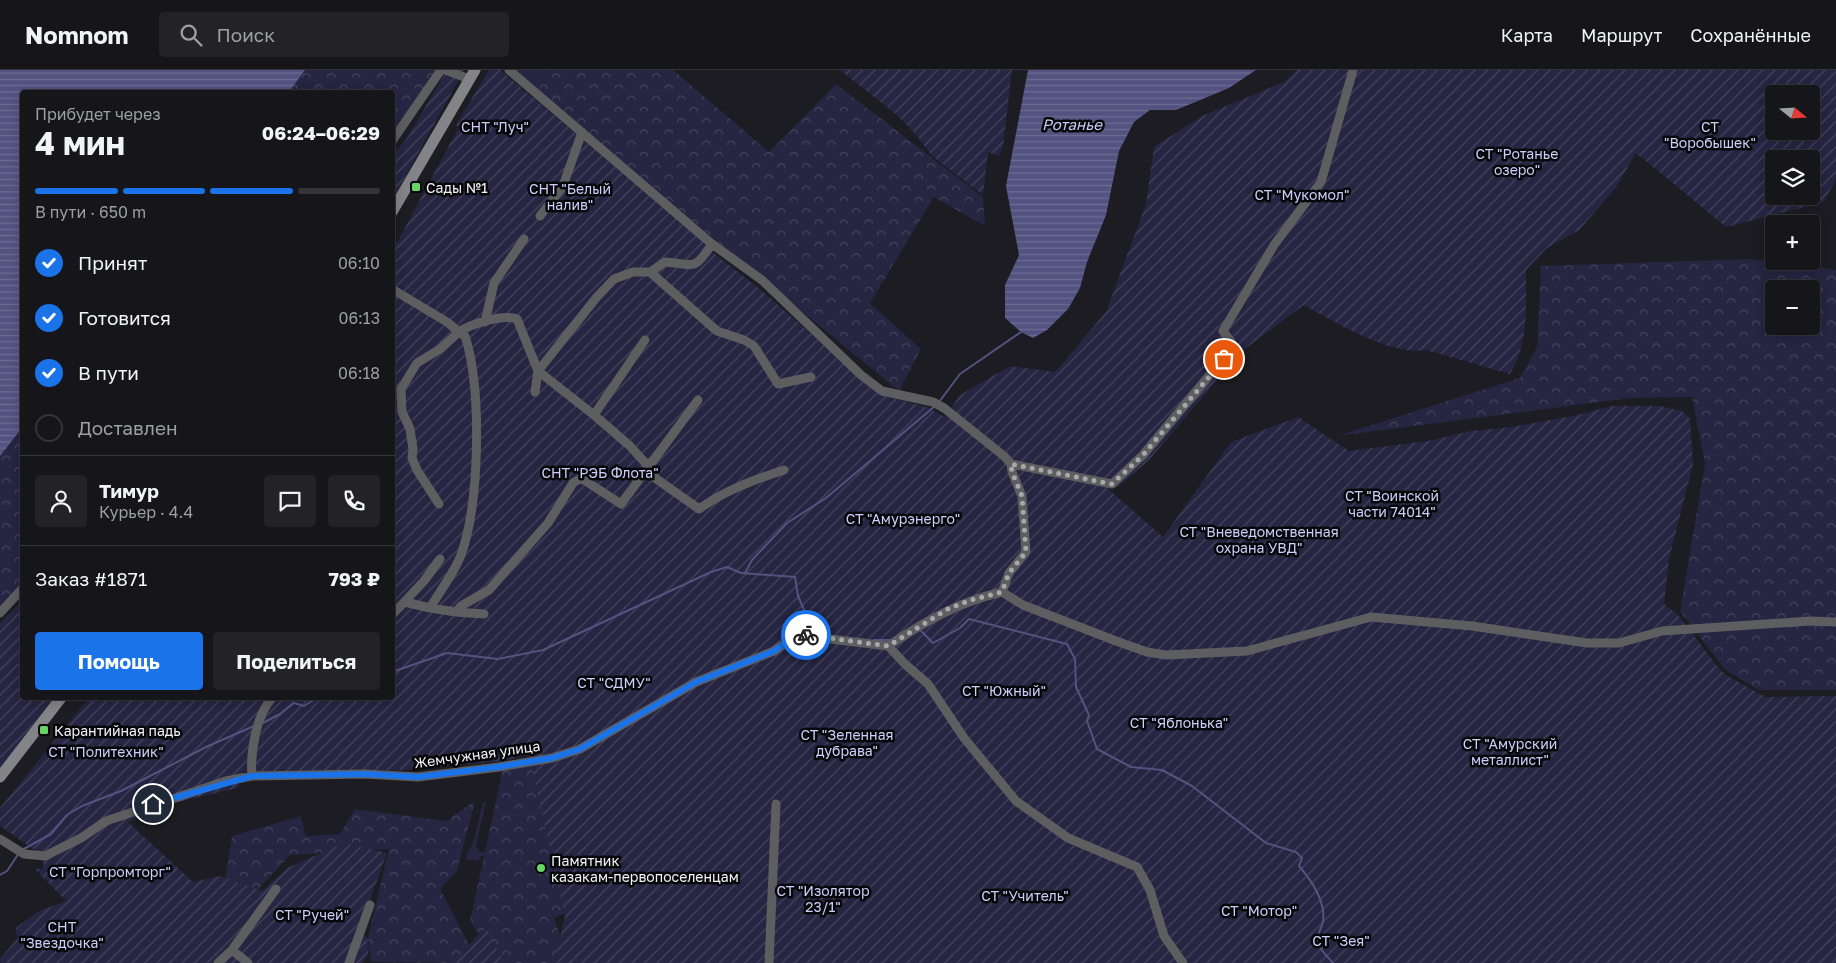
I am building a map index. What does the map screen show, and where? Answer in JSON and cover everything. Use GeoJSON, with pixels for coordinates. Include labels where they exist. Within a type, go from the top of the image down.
{"type":"FeatureCollection","features":[{"type":"Feature","properties":{"kind":"street"},"geometry":{"type":"LineString","coordinates":[[395,138],[441,70]]}},
{"type":"Feature","properties":{"kind":"street"},"geometry":{"type":"LineString","coordinates":[[395,207],[472,74],[446,70]]}},
{"type":"Feature","properties":{"kind":"street"},"geometry":{"type":"LineString","coordinates":[[509,70],[712,244],[762,280],[861,375],[882,391],[937,404],[970,427],[1011,464],[1112,484],[1143,455],[1234,346],[1223,331],[1274,245],[1322,182],[1352,70]]}},
{"type":"Feature","properties":{"kind":"street"},"geometry":{"type":"LineString","coordinates":[[540,216],[562,186],[582,132]]}},
{"type":"Feature","properties":{"kind":"street"},"geometry":{"type":"LineString","coordinates":[[485,322],[494,283],[524,239]]}},
{"type":"Feature","properties":{"kind":"street"},"geometry":{"type":"LineString","coordinates":[[538,371],[596,298],[614,279],[633,272],[650,272],[666,262],[693,266],[700,262],[712,244]]}},
{"type":"Feature","properties":{"kind":"street"},"geometry":{"type":"LineString","coordinates":[[650,272],[717,331],[744,340],[754,346],[778,384],[811,377]]}},
{"type":"Feature","properties":{"kind":"street"},"geometry":{"type":"LineString","coordinates":[[395,291],[447,322],[465,336],[471,361],[476,423],[476,484],[461,556],[430,608]]}},
{"type":"Feature","properties":{"kind":"street"},"geometry":{"type":"LineString","coordinates":[[439,504],[417,470],[412,458],[414,449],[402,412],[401,389],[417,363],[440,349],[466,327],[502,318],[518,319],[538,371],[535,392]]}},
{"type":"Feature","properties":{"kind":"street"},"geometry":{"type":"LineString","coordinates":[[594,415],[645,340]]}},
{"type":"Feature","properties":{"kind":"street"},"geometry":{"type":"LineString","coordinates":[[538,371],[630,446],[648,466],[648,473],[699,509],[719,495],[743,483],[784,470]]}},
{"type":"Feature","properties":{"kind":"street"},"geometry":{"type":"LineString","coordinates":[[456,612],[461,606],[489,590],[548,523],[573,483],[581,478],[585,478],[610,499],[621,504],[698,400]]}},
{"type":"Feature","properties":{"kind":"street"},"geometry":{"type":"LineString","coordinates":[[1002,592],[1009,573],[1026,552],[1022,496],[1012,472],[1011,464]]}},
{"type":"Feature","properties":{"kind":"street"},"geometry":{"type":"LineString","coordinates":[[395,612],[440,559]]}},
{"type":"Feature","properties":{"kind":"street"},"geometry":{"type":"LineString","coordinates":[[0,613],[20,591]]}},
{"type":"Feature","properties":{"kind":"street"},"geometry":{"type":"LineString","coordinates":[[1183,963],[1164,936],[1150,890],[1137,867],[1068,838],[1016,801],[964,738],[928,684],[888,646],[918,626],[971,600],[1002,592],[1023,605],[1116,641],[1148,652],[1166,655],[1247,651],[1372,617],[1472,626],[1587,643],[1619,643],[1662,631],[1810,621],[1836,622]]}},
{"type":"Feature","properties":{"kind":"street"},"geometry":{"type":"LineString","coordinates":[[405,602],[456,612],[484,614]]}},
{"type":"Feature","properties":{"kind":"street","name":"Жемчужная улица"},"geometry":{"type":"LineString","coordinates":[[0,839],[24,854],[45,856],[81,838],[106,821],[218,784],[252,776],[356,774],[418,777],[552,758],[580,749],[696,682],[774,651],[797,635],[804,634],[888,646]]}},
{"type":"Feature","properties":{"kind":"street"},"geometry":{"type":"LineString","coordinates":[[0,777],[59,700]]}},
{"type":"Feature","properties":{"kind":"street"},"geometry":{"type":"LineString","coordinates":[[252,776],[251,757],[257,730],[271,700]]}},
{"type":"Feature","properties":{"kind":"street"},"geometry":{"type":"LineString","coordinates":[[769,963],[776,804]]}},
{"type":"Feature","properties":{"kind":"street"},"geometry":{"type":"LineString","coordinates":[[218,963],[232,950],[276,889]]}},
{"type":"Feature","properties":{"kind":"street"},"geometry":{"type":"LineString","coordinates":[[349,963],[370,905]]}},
{"type":"Feature","properties":{"kind":"street"},"geometry":{"type":"LineString","coordinates":[[232,950],[248,963]]}},
{"type":"Feature","properties":{"kind":"green space"},"geometry":{"type":"Polygon","coordinates":[[[305,70],[443,70],[395,147],[395,90],[290,90],[305,70]]]}},
{"type":"Feature","properties":{"kind":"green space"},"geometry":{"type":"Polygon","coordinates":[[[447,70],[464,70],[395,195],[395,153],[407,138],[447,70]]]}},
{"type":"Feature","properties":{"kind":"green space"},"geometry":{"type":"Polygon","coordinates":[[[489,70],[500,70],[700,237],[711,251],[762,291],[881,395],[927,407],[945,417],[960,395],[1010,366],[1055,372],[1106,312],[1146,204],[1154,147],[1202,116],[1284,82],[1297,70],[1836,70],[1836,179],[1824,202],[1820,203],[1820,150],[1765,150],[1765,205],[1812,205],[1773,215],[1765,215],[1765,217],[1726,227],[1636,153],[1615,189],[1579,230],[1547,248],[1526,270],[1525,324],[1521,349],[1510,374],[1426,350],[1412,351],[1380,343],[1347,329],[1304,305],[1242,351],[1149,460],[1118,487],[1107,488],[1163,537],[1231,442],[1298,417],[1349,451],[1428,441],[1471,431],[1512,427],[1578,415],[1611,406],[1660,406],[1682,411],[1690,419],[1693,464],[1669,559],[1664,604],[1678,615],[1726,675],[1749,688],[1766,697],[1836,696],[1836,963],[554,963],[565,916],[529,755],[502,761],[403,770],[243,772],[238,788],[174,803],[128,822],[193,882],[220,876],[262,891],[289,867],[344,843],[387,853],[358,933],[367,937],[369,951],[362,963],[1,963],[0,959],[17,939],[16,928],[37,912],[66,901],[35,869],[43,869],[44,854],[36,851],[0,826],[0,808],[87,700],[395,700],[395,246],[459,127],[456,125],[489,70]]]}},
{"type":"Feature","properties":{"kind":"green space"},"geometry":{"type":"Polygon","coordinates":[[[509,70],[552,70],[535,92],[509,70]]]}},
{"type":"Feature","properties":{"kind":"green space"},"geometry":{"type":"Polygon","coordinates":[[[552,70],[673,70],[769,152],[836,84],[983,197],[985,226],[934,197],[870,303],[921,349],[899,391],[535,92],[552,70]]]}},
{"type":"Feature","properties":{"kind":"green space"},"geometry":{"type":"Polygon","coordinates":[[[840,70],[1012,70],[1003,146],[999,156],[988,152],[983,195],[932,156],[917,136],[897,115],[840,70]]]}},
{"type":"Feature","properties":{"kind":"green space"},"geometry":{"type":"Polygon","coordinates":[[[1750,259],[1765,261],[1765,270],[1820,270],[1820,268],[1836,270],[1836,690],[1759,690],[1725,670],[1680,611],[1705,464],[1692,397],[1630,398],[1337,436],[1520,378],[1537,347],[1541,266],[1750,259]]]}},
{"type":"Feature","properties":{"kind":"green space"},"geometry":{"type":"Polygon","coordinates":[[[20,431],[20,593],[0,613],[0,456],[20,431]]]}},
{"type":"Feature","properties":{"kind":"green space"},"geometry":{"type":"Polygon","coordinates":[[[20,603],[20,700],[56,700],[0,771],[0,623],[20,603]]]}},
{"type":"Feature","properties":{"kind":"green space"},"geometry":{"type":"Polygon","coordinates":[[[596,755],[667,869],[554,918],[569,963],[499,963],[470,921],[503,768],[596,755]]]}},
{"type":"Feature","properties":{"kind":"green space"},"geometry":{"type":"Polygon","coordinates":[[[475,801],[457,871],[440,889],[477,960],[472,963],[371,962],[368,937],[389,849],[290,855],[251,897],[225,881],[232,836],[301,816],[306,836],[340,834],[355,809],[446,821],[475,801]]]}},
{"type":"Feature","properties":{"kind":"green space"},"geometry":{"type":"Polygon","coordinates":[[[483,802],[486,802],[476,846],[480,852],[526,847],[525,851],[480,856],[479,861],[466,860],[467,852],[472,846],[483,802]]]}},
{"type":"Feature","properties":{"kind":"green space"},"geometry":{"type":"Polygon","coordinates":[[[486,927],[504,963],[452,963],[486,927]]]}},
{"type":"Feature","properties":{"kind":"water"},"geometry":{"type":"Polygon","coordinates":[[[0,70],[305,70],[290,90],[20,90],[20,431],[0,456],[0,70]]]}},
{"type":"Feature","properties":{"kind":"water","name":"Ротанье"},"geometry":{"type":"Polygon","coordinates":[[[1028,70],[1256,70],[1229,88],[1176,110],[1150,110],[1134,122],[1119,151],[1106,215],[1087,262],[1080,288],[1068,309],[1047,330],[1033,338],[1021,332],[1005,318],[1005,285],[1019,255],[1006,186],[1028,70]]]}},
{"type":"Feature","properties":{"kind":"waterway"},"geometry":{"type":"LineString","coordinates":[[939,402],[960,374],[1021,332]]}},
{"type":"Feature","properties":{"kind":"waterway"},"geometry":{"type":"LineString","coordinates":[[745,573],[752,560],[787,523],[826,498],[935,406]]}},
{"type":"Feature","properties":{"kind":"waterway"},"geometry":{"type":"LineString","coordinates":[[395,671],[447,653],[498,659],[543,650],[711,572],[727,567],[741,573],[795,577],[798,596],[805,612],[800,624],[812,632],[822,634]]}},
{"type":"Feature","properties":{"kind":"waterway"},"geometry":{"type":"LineString","coordinates":[[920,630],[933,643],[960,628],[969,619],[1067,644],[1075,659],[1076,687],[1089,715],[1087,721],[1097,749],[1131,767],[1162,770],[1192,786],[1266,843],[1296,852],[1302,858],[1299,866],[1309,878],[1320,899],[1323,922],[1318,942],[1321,950],[1333,963]]}},
{"type":"Feature","properties":{"kind":"waterway"},"geometry":{"type":"LineString","coordinates":[[874,640],[892,640]]}},
{"type":"Feature","properties":{"kind":"waterway"},"geometry":{"type":"LineString","coordinates":[[263,723],[280,714],[294,703],[304,706],[314,700]]}},
{"type":"Feature","properties":{"kind":"waterway"},"geometry":{"type":"LineString","coordinates":[[22,850],[51,834],[67,815],[82,806],[121,791],[206,747],[254,726]]}},
{"type":"Feature","properties":{"kind":"waterway"},"geometry":{"type":"LineString","coordinates":[[0,875],[7,871],[19,853]]}},
{"type":"Feature","properties":{"kind":"way so far"},"geometry":{"type":"LineString","coordinates":[[806,635],[888,646],[948,609],[971,600],[1002,592],[1009,573],[1026,552],[1022,496],[1012,472],[1011,464],[1112,484],[1143,455],[1224,359]]}},
{"type":"Feature","properties":{"kind":"place","name":"Сады №1"},"geometry":{"type":"Point","coordinates":[416,187]}},
{"type":"Feature","properties":{"kind":"place","name":"Карантийная падь"},"geometry":{"type":"Point","coordinates":[44,730]}},
{"type":"Feature","properties":{"kind":"place","name":"Памятник казакам-первопоселенцам"},"geometry":{"type":"Point","coordinates":[541,868]}},
{"type":"Feature","properties":{"kind":"route"},"geometry":{"type":"LineString","coordinates":[[153,804],[226,781],[252,776],[365,774],[418,777],[552,758],[580,749],[672,698],[696,682],[727,668],[774,651],[797,635],[806,635]]}},
{"type":"Feature","properties":{"kind":"park label","name":"СНТ \"Луч\""},"geometry":{"type":"Point","coordinates":[495,126]}},
{"type":"Feature","properties":{"kind":"park label","name":"СТ \"Воробышек\""},"geometry":{"type":"Point","coordinates":[1710,134]}},
{"type":"Feature","properties":{"kind":"park label","name":"СТ \"Ротанье озеро\""},"geometry":{"type":"Point","coordinates":[1517,162]}},
{"type":"Feature","properties":{"kind":"park label","name":"СТ \"Мукомол\""},"geometry":{"type":"Point","coordinates":[1302,194]}},
{"type":"Feature","properties":{"kind":"park label","name":"СНТ \"Белый налив\""},"geometry":{"type":"Point","coordinates":[570,196]}},
{"type":"Feature","properties":{"kind":"park label","name":"СНТ \"РЭБ Флота\""},"geometry":{"type":"Point","coordinates":[600,472]}},
{"type":"Feature","properties":{"kind":"park label","name":"СТ \"Воинской части 74014\""},"geometry":{"type":"Point","coordinates":[1392,504]}},
{"type":"Feature","properties":{"kind":"park label","name":"СТ \"Амурэнерго\""},"geometry":{"type":"Point","coordinates":[903,518]}},
{"type":"Feature","properties":{"kind":"park label","name":"СТ \"Вневедомственная охрана УВД\""},"geometry":{"type":"Point","coordinates":[1259,540]}},
{"type":"Feature","properties":{"kind":"park label","name":"СТ \"СДМУ\""},"geometry":{"type":"Point","coordinates":[614,682]}},
{"type":"Feature","properties":{"kind":"park label","name":"СТ \"Южный\""},"geometry":{"type":"Point","coordinates":[1004,690]}},
{"type":"Feature","properties":{"kind":"park label","name":"СТ \"Яблонька\""},"geometry":{"type":"Point","coordinates":[1179,722]}},
{"type":"Feature","properties":{"kind":"park label","name":"СТ \"Зеленная дубрава\""},"geometry":{"type":"Point","coordinates":[847,742]}},
{"type":"Feature","properties":{"kind":"park label","name":"СТ \"Политехник\""},"geometry":{"type":"Point","coordinates":[106,751]}},
{"type":"Feature","properties":{"kind":"park label","name":"СТ \"Амурский металлист\""},"geometry":{"type":"Point","coordinates":[1510,752]}},
{"type":"Feature","properties":{"kind":"park label","name":"СТ \"Горпромторг\""},"geometry":{"type":"Point","coordinates":[110,871]}},
{"type":"Feature","properties":{"kind":"park label","name":"СТ \"Учитель\""},"geometry":{"type":"Point","coordinates":[1025,895]}},
{"type":"Feature","properties":{"kind":"park label","name":"СТ \"Изолятор 23/1\""},"geometry":{"type":"Point","coordinates":[823,898]}},
{"type":"Feature","properties":{"kind":"park label","name":"СТ \"Мотор\""},"geometry":{"type":"Point","coordinates":[1259,910]}},
{"type":"Feature","properties":{"kind":"park label","name":"СТ \"Ручей\""},"geometry":{"type":"Point","coordinates":[312,914]}},
{"type":"Feature","properties":{"kind":"park label","name":"СНТ \"Звездочка\""},"geometry":{"type":"Point","coordinates":[62,934]}},
{"type":"Feature","properties":{"kind":"park label","name":"СТ \"Зея\""},"geometry":{"type":"Point","coordinates":[1341,940]}}]}
